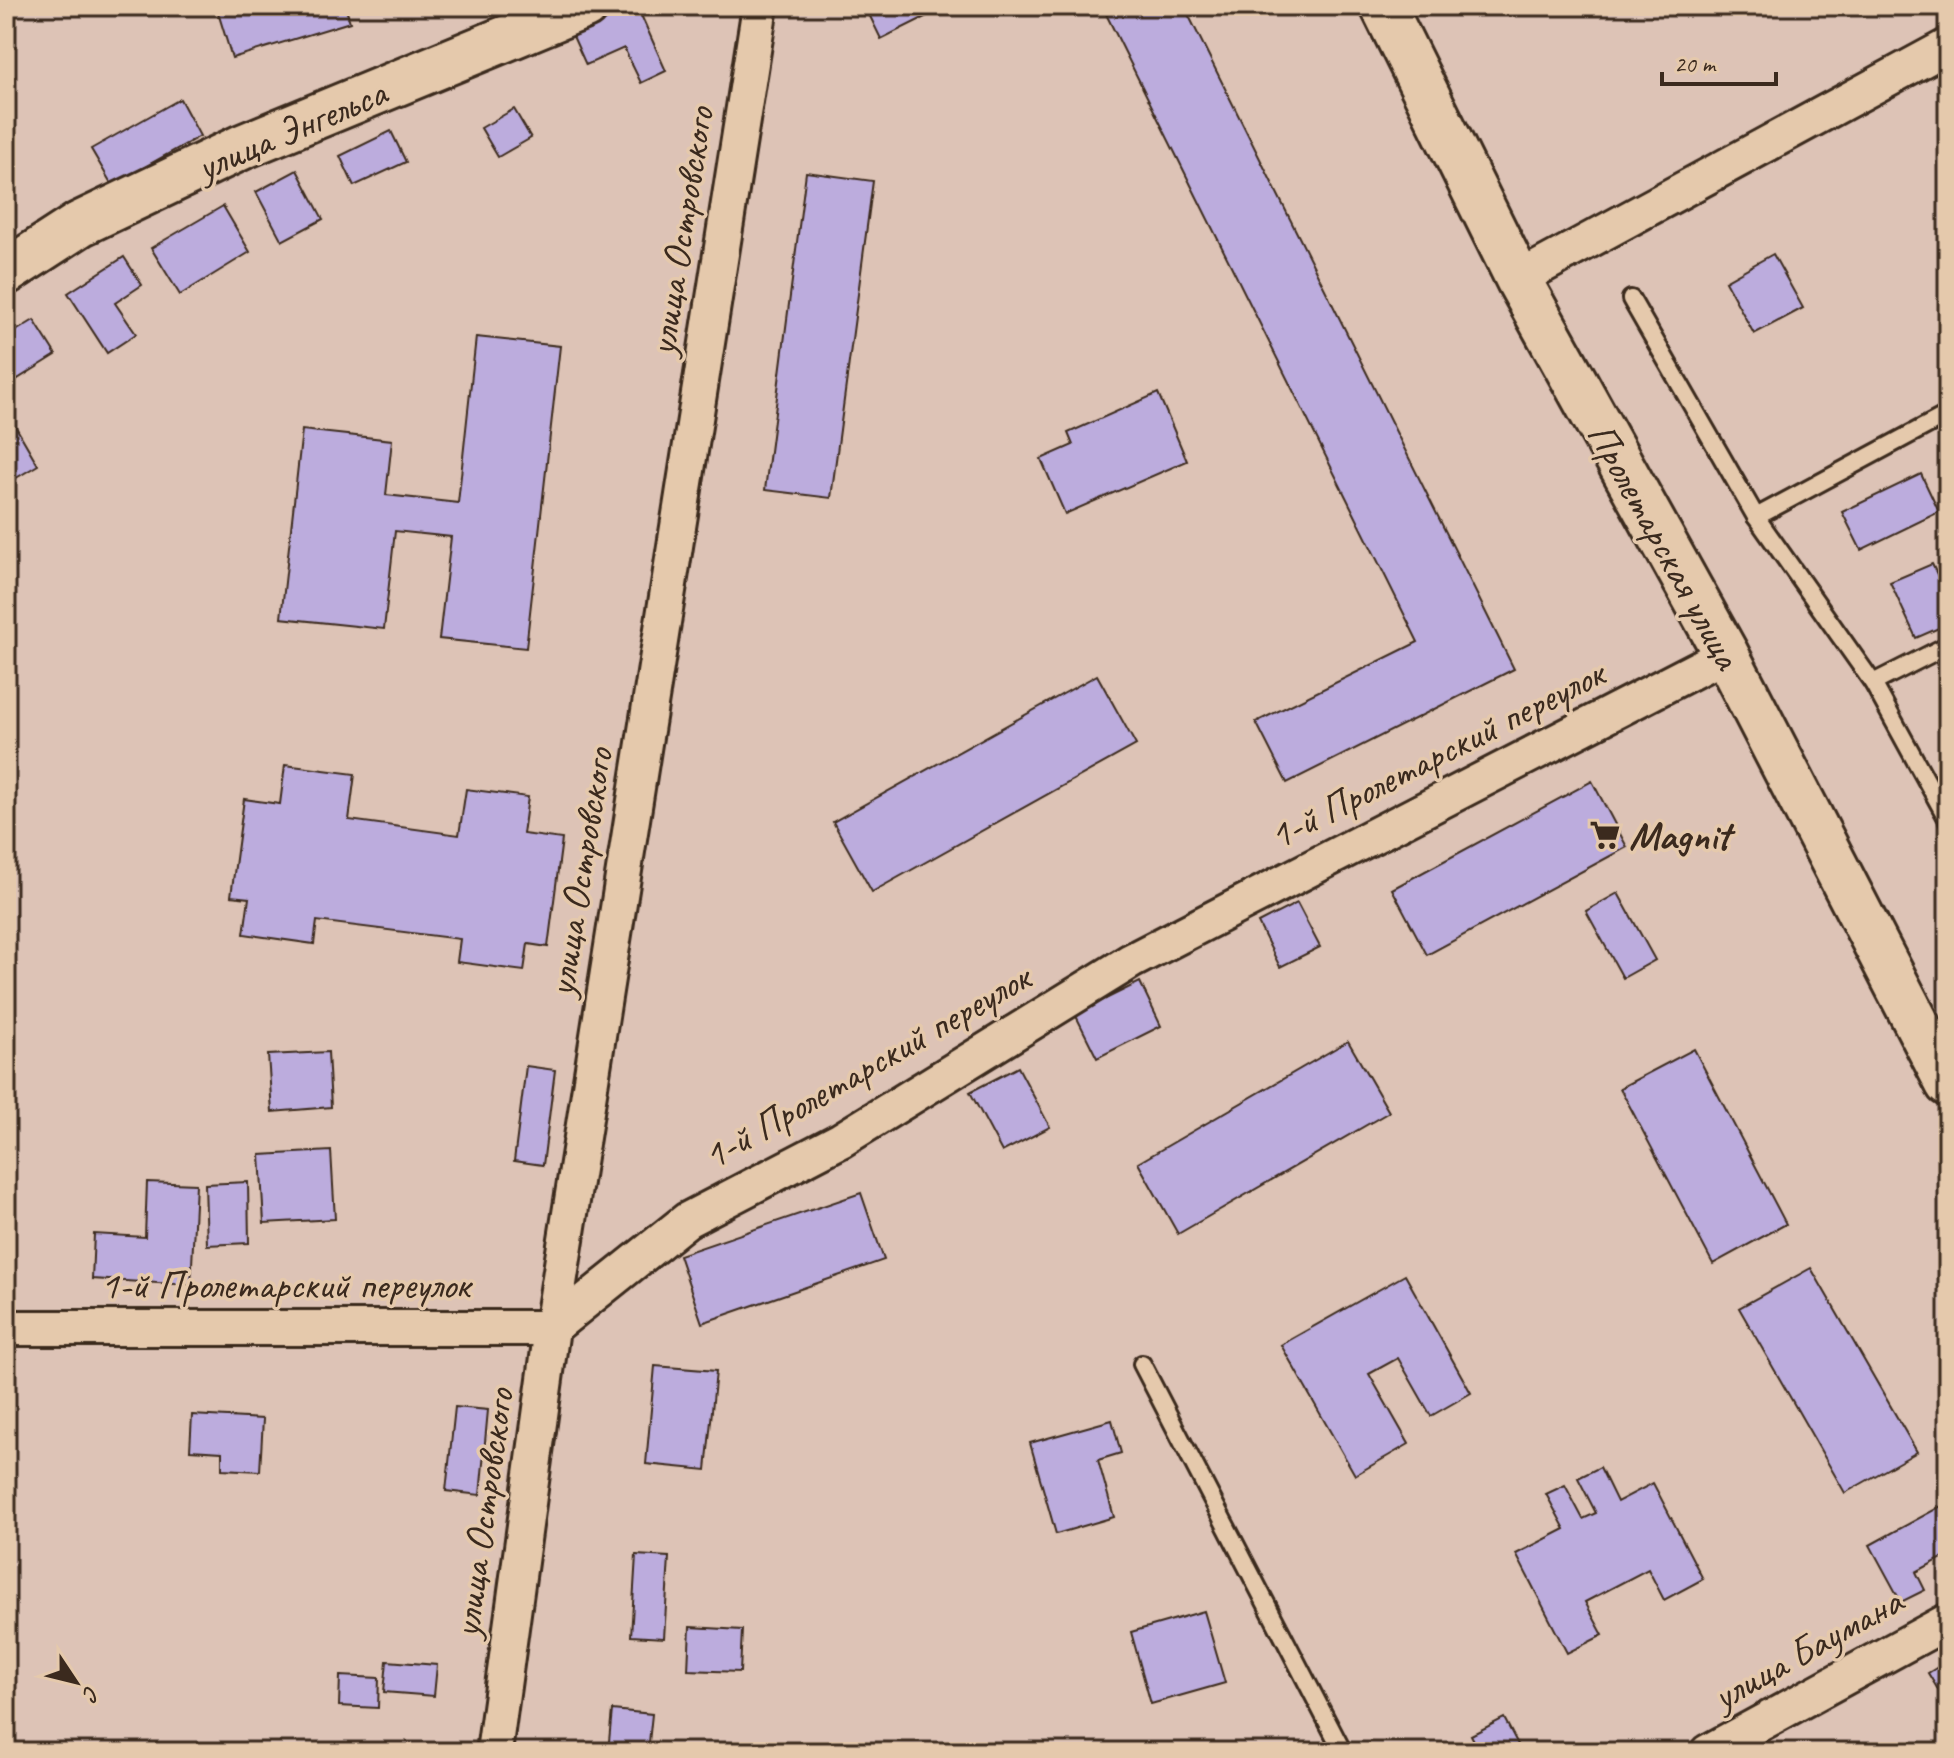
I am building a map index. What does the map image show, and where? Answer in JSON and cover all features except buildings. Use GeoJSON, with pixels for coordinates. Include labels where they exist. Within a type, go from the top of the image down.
{"type":"FeatureCollection","features":[{"type":"Feature","properties":{"kind":"main road","name":"улица Энгельса"},"geometry":{"type":"LineString","coordinates":[[6,272],[80,224],[242,147],[585,6]]}},
{"type":"Feature","properties":{"kind":"main road","name":"Пролетарская улица"},"geometry":{"type":"LineString","coordinates":[[1383,6],[1518,279],[1726,654],[1948,1084]]}},
{"type":"Feature","properties":{"kind":"street","name":"улица Островского"},"geometry":{"type":"LineString","coordinates":[[494,1752],[552,1328],[760,6]]}},
{"type":"Feature","properties":{"kind":"street"},"geometry":{"type":"LineString","coordinates":[[1518,279],[1948,46]]}},
{"type":"Feature","properties":{"kind":"street","name":"1-й Пролетарский переулок"},"geometry":{"type":"LineString","coordinates":[[6,1328],[552,1328],[687,1220],[841,1140],[1131,961],[1726,654]]}},
{"type":"Feature","properties":{"kind":"street","name":"улица Баумана"},"geometry":{"type":"LineString","coordinates":[[1708,1752],[1948,1621]]}},
{"type":"Feature","properties":{"kind":"lane"},"geometry":{"type":"LineString","coordinates":[[1631,299],[1756,517],[1873,683],[1948,820]]}},
{"type":"Feature","properties":{"kind":"lane"},"geometry":{"type":"LineString","coordinates":[[1756,517],[1948,414]]}},
{"type":"Feature","properties":{"kind":"lane"},"geometry":{"type":"LineString","coordinates":[[1873,683],[1948,645]]}},
{"type":"Feature","properties":{"kind":"lane"},"geometry":{"type":"LineString","coordinates":[[1142,1364],[1343,1752]]}},
{"type":"Feature","properties":{"kind":"place","name":"Magnit"},"geometry":{"type":"Point","coordinates":[1605,835]}}]}
